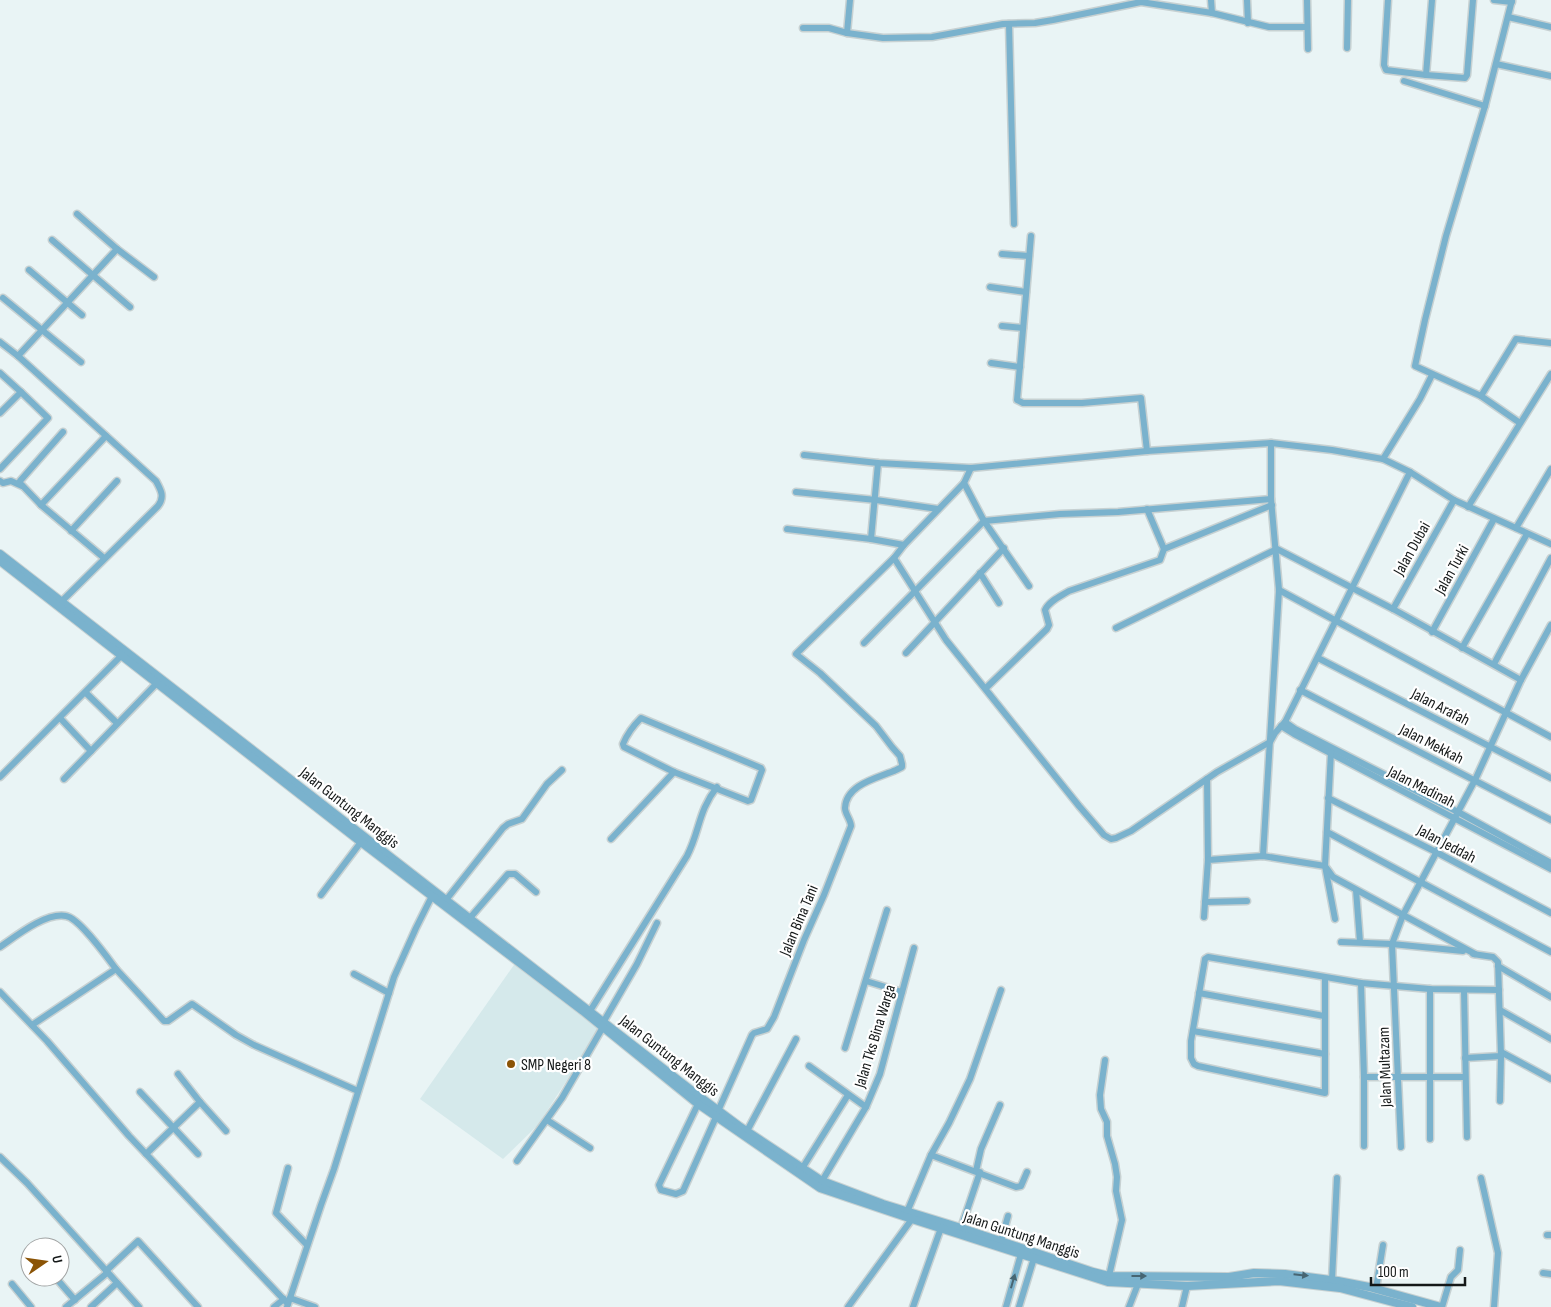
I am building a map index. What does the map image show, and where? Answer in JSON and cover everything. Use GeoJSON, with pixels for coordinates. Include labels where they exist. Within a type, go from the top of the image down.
{"type":"FeatureCollection","features":[{"type":"Feature","properties":{"kind":"street"},"geometry":{"type":"LineString","coordinates":[[847,33],[850,0]]}},
{"type":"Feature","properties":{"kind":"street"},"geometry":{"type":"LineString","coordinates":[[1178,0],[1178,8]]}},
{"type":"Feature","properties":{"kind":"street"},"geometry":{"type":"LineString","coordinates":[[1210,0],[1212,13]]}},
{"type":"Feature","properties":{"kind":"street"},"geometry":{"type":"LineString","coordinates":[[1247,0],[1248,23]]}},
{"type":"Feature","properties":{"kind":"street"},"geometry":{"type":"LineString","coordinates":[[1307,0],[1308,49]]}},
{"type":"Feature","properties":{"kind":"street"},"geometry":{"type":"LineString","coordinates":[[1347,48],[1348,0]]}},
{"type":"Feature","properties":{"kind":"street"},"geometry":{"type":"LineString","coordinates":[[1388,0],[1384,68],[1386,70],[1426,76],[1467,76],[1473,0]]}},
{"type":"Feature","properties":{"kind":"street"},"geometry":{"type":"LineString","coordinates":[[1426,76],[1432,0]]}},
{"type":"Feature","properties":{"kind":"street"},"geometry":{"type":"LineString","coordinates":[[1494,0],[1512,1],[1485,106],[1446,236],[1415,366],[1481,396],[1520,423]]}},
{"type":"Feature","properties":{"kind":"street"},"geometry":{"type":"LineString","coordinates":[[802,28],[829,28],[847,33],[883,38],[932,37],[1009,24],[1053,20],[1141,1],[1212,13],[1269,27],[1307,28]]}},
{"type":"Feature","properties":{"kind":"street"},"geometry":{"type":"LineString","coordinates":[[1508,17],[1551,27]]}},
{"type":"Feature","properties":{"kind":"street"},"geometry":{"type":"LineString","coordinates":[[1009,24],[1014,224]]}},
{"type":"Feature","properties":{"kind":"street"},"geometry":{"type":"LineString","coordinates":[[1496,64],[1551,76]]}},
{"type":"Feature","properties":{"kind":"street"},"geometry":{"type":"LineString","coordinates":[[1404,81],[1485,106]]}},
{"type":"Feature","properties":{"kind":"street"},"geometry":{"type":"LineString","coordinates":[[77,214],[117,249],[154,277]]}},
{"type":"Feature","properties":{"kind":"street"},"geometry":{"type":"LineString","coordinates":[[1031,236],[1018,400],[1023,403],[1082,403],[1141,398],[1147,451]]}},
{"type":"Feature","properties":{"kind":"street"},"geometry":{"type":"LineString","coordinates":[[52,240],[130,307]]}},
{"type":"Feature","properties":{"kind":"street"},"geometry":{"type":"LineString","coordinates":[[18,356],[117,249]]}},
{"type":"Feature","properties":{"kind":"street"},"geometry":{"type":"LineString","coordinates":[[1002,254],[1029,256]]}},
{"type":"Feature","properties":{"kind":"street"},"geometry":{"type":"LineString","coordinates":[[29,270],[82,315]]}},
{"type":"Feature","properties":{"kind":"street"},"geometry":{"type":"LineString","coordinates":[[990,287],[1026,292]]}},
{"type":"Feature","properties":{"kind":"street"},"geometry":{"type":"LineString","coordinates":[[3,298],[81,362]]}},
{"type":"Feature","properties":{"kind":"street"},"geometry":{"type":"LineString","coordinates":[[1002,326],[1024,328]]}},
{"type":"Feature","properties":{"kind":"street"},"geometry":{"type":"LineString","coordinates":[[1481,396],[1516,339],[1551,343]]}},
{"type":"Feature","properties":{"kind":"street"},"geometry":{"type":"LineString","coordinates":[[0,342],[18,356],[156,481],[162,495],[162,501],[158,506],[62,601]]}},
{"type":"Feature","properties":{"kind":"street"},"geometry":{"type":"LineString","coordinates":[[991,363],[1020,366]]}},
{"type":"Feature","properties":{"kind":"street"},"geometry":{"type":"LineString","coordinates":[[0,373],[48,418],[0,469]]}},
{"type":"Feature","properties":{"kind":"street"},"geometry":{"type":"LineString","coordinates":[[1468,508],[1551,374]]}},
{"type":"Feature","properties":{"kind":"street"},"geometry":{"type":"LineString","coordinates":[[1383,459],[1420,399],[1432,375]]}},
{"type":"Feature","properties":{"kind":"street"},"geometry":{"type":"LineString","coordinates":[[0,413],[21,392]]}},
{"type":"Feature","properties":{"kind":"street"},"geometry":{"type":"LineString","coordinates":[[22,486],[20,481],[63,432]]}},
{"type":"Feature","properties":{"kind":"street"},"geometry":{"type":"LineString","coordinates":[[41,505],[106,436]]}},
{"type":"Feature","properties":{"kind":"street"},"geometry":{"type":"LineString","coordinates":[[1263,856],[1279,590],[1272,502],[1271,443]]}},
{"type":"Feature","properties":{"kind":"street"},"geometry":{"type":"LineString","coordinates":[[804,455],[878,463],[971,468],[1147,451],[1271,443],[1332,450],[1383,459],[1410,472],[1468,508],[1551,544]]}},
{"type":"Feature","properties":{"kind":"street"},"geometry":{"type":"LineString","coordinates":[[871,539],[878,463]]}},
{"type":"Feature","properties":{"kind":"street"},"geometry":{"type":"LineString","coordinates":[[971,468],[964,483],[904,545],[894,558],[946,640],[1104,835],[1111,839],[1131,831],[1207,779],[1270,742],[1283,724],[1318,658],[1335,620],[1410,472]]}},
{"type":"Feature","properties":{"kind":"street"},"geometry":{"type":"LineString","coordinates":[[1516,528],[1551,470]]}},
{"type":"Feature","properties":{"kind":"street"},"geometry":{"type":"LineString","coordinates":[[0,481],[3,483],[14,482],[22,486],[41,505],[104,558]]}},
{"type":"Feature","properties":{"kind":"street"},"geometry":{"type":"LineString","coordinates":[[71,531],[117,481]]}},
{"type":"Feature","properties":{"kind":"street"},"geometry":{"type":"LineString","coordinates":[[964,483],[984,521],[1029,586]]}},
{"type":"Feature","properties":{"kind":"street"},"geometry":{"type":"LineString","coordinates":[[796,492],[876,500],[938,509]]}},
{"type":"Feature","properties":{"kind":"street","name":"Jalan Dubai"},"geometry":{"type":"LineString","coordinates":[[1392,609],[1454,500]]}},
{"type":"Feature","properties":{"kind":"street"},"geometry":{"type":"LineString","coordinates":[[864,643],[984,521],[1272,502]]}},
{"type":"Feature","properties":{"kind":"street"},"geometry":{"type":"LineString","coordinates":[[986,688],[1047,629],[1049,625],[1044,610],[1048,604],[1069,591],[1160,560],[1164,550],[1272,502]]}},
{"type":"Feature","properties":{"kind":"street"},"geometry":{"type":"LineString","coordinates":[[1147,509],[1164,550]]}},
{"type":"Feature","properties":{"kind":"street","name":"Jalan Turki"},"geometry":{"type":"LineString","coordinates":[[1432,632],[1494,519]]}},
{"type":"Feature","properties":{"kind":"street"},"geometry":{"type":"LineString","coordinates":[[787,529],[904,545]]}},
{"type":"Feature","properties":{"kind":"street"},"geometry":{"type":"LineString","coordinates":[[1462,648],[1527,534]]}},
{"type":"Feature","properties":{"kind":"street"},"geometry":{"type":"LineString","coordinates":[[906,653],[1004,548]]}},
{"type":"Feature","properties":{"kind":"street"},"geometry":{"type":"LineString","coordinates":[[1276,549],[1392,609],[1521,680]]}},
{"type":"Feature","properties":{"kind":"street"},"geometry":{"type":"LineString","coordinates":[[1116,628],[1276,549]]}},
{"type":"Feature","properties":{"kind":"street","name":"Jalan Guntung Manggis"},"geometry":{"type":"LineString","coordinates":[[0,554],[62,601],[87,625],[157,683],[361,842],[470,919],[590,1010],[603,1024],[698,1104],[747,1131],[822,1182],[941,1228],[1108,1282],[1187,1286],[1278,1281],[1340,1288],[1412,1307]]}},
{"type":"Feature","properties":{"kind":"street","name":"Jalan Bina Tani"},"geometry":{"type":"LineString","coordinates":[[717,1114],[752,1035],[767,1029],[774,1017],[851,826],[851,821],[845,809],[850,794],[859,786],[899,769],[902,764],[900,756],[876,726],[820,673],[796,654],[894,558]]}},
{"type":"Feature","properties":{"kind":"street"},"geometry":{"type":"LineString","coordinates":[[1494,664],[1551,558]]}},
{"type":"Feature","properties":{"kind":"street","name":"Jalan Guntung Manggis"},"geometry":{"type":"LineString","coordinates":[[0,561],[87,625],[717,1114],[820,1188],[910,1216],[961,1228],[1109,1276],[1229,1277],[1260,1273],[1285,1274],[1332,1280],[1376,1289],[1441,1307]]}},
{"type":"Feature","properties":{"kind":"street"},"geometry":{"type":"LineString","coordinates":[[980,573],[999,603]]}},
{"type":"Feature","properties":{"kind":"street"},"geometry":{"type":"LineString","coordinates":[[1279,590],[1551,737]]}},
{"type":"Feature","properties":{"kind":"street"},"geometry":{"type":"LineString","coordinates":[[1392,944],[1403,915],[1475,780],[1521,680],[1551,625]]}},
{"type":"Feature","properties":{"kind":"street"},"geometry":{"type":"LineString","coordinates":[[0,777],[122,655]]}},
{"type":"Feature","properties":{"kind":"street","name":"Jalan Arafah"},"geometry":{"type":"LineString","coordinates":[[1318,658],[1551,778]]}},
{"type":"Feature","properties":{"kind":"street"},"geometry":{"type":"LineString","coordinates":[[64,779],[157,683]]}},
{"type":"Feature","properties":{"kind":"street","name":"Jalan Mekkah"},"geometry":{"type":"LineString","coordinates":[[1300,690],[1551,820]]}},
{"type":"Feature","properties":{"kind":"street"},"geometry":{"type":"LineString","coordinates":[[86,693],[118,723]]}},
{"type":"Feature","properties":{"kind":"street"},"geometry":{"type":"LineString","coordinates":[[60,718],[91,751]]}},
{"type":"Feature","properties":{"kind":"street"},"geometry":{"type":"LineString","coordinates":[[641,718],[762,768],[750,800],[717,787],[674,772],[624,747],[625,738],[641,718]]}},
{"type":"Feature","properties":{"kind":"street","name":"Jalan Madinah"},"geometry":{"type":"LineString","coordinates":[[1283,724],[1331,751],[1551,863]]}},
{"type":"Feature","properties":{"kind":"street"},"geometry":{"type":"LineString","coordinates":[[1331,751],[1325,866],[1335,919]]}},
{"type":"Feature","properties":{"kind":"street"},"geometry":{"type":"LineString","coordinates":[[287,1302],[334,1169],[402,956],[439,898],[503,828],[522,819],[547,784],[562,770]]}},
{"type":"Feature","properties":{"kind":"street"},"geometry":{"type":"LineString","coordinates":[[611,839],[674,772]]}},
{"type":"Feature","properties":{"kind":"street"},"geometry":{"type":"LineString","coordinates":[[1204,917],[1208,860],[1207,779]]}},
{"type":"Feature","properties":{"kind":"street"},"geometry":{"type":"LineString","coordinates":[[590,1010],[687,856],[705,804],[717,787]]}},
{"type":"Feature","properties":{"kind":"street","name":"Jalan Jeddah"},"geometry":{"type":"LineString","coordinates":[[1328,798],[1436,852],[1551,914]]}},
{"type":"Feature","properties":{"kind":"street","name":"Jalan Madinah"},"geometry":{"type":"LineString","coordinates":[[1456,815],[1551,869]]}},
{"type":"Feature","properties":{"kind":"street"},"geometry":{"type":"LineString","coordinates":[[1327,832],[1420,883],[1550,950]]}},
{"type":"Feature","properties":{"kind":"street"},"geometry":{"type":"LineString","coordinates":[[321,894],[361,842]]}},
{"type":"Feature","properties":{"kind":"street"},"geometry":{"type":"LineString","coordinates":[[1208,860],[1263,856],[1325,866],[1333,878],[1475,954]]}},
{"type":"Feature","properties":{"kind":"street"},"geometry":{"type":"LineString","coordinates":[[470,919],[508,874],[515,874],[536,892]]}},
{"type":"Feature","properties":{"kind":"street"},"geometry":{"type":"LineString","coordinates":[[1356,890],[1360,942]]}},
{"type":"Feature","properties":{"kind":"street"},"geometry":{"type":"LineString","coordinates":[[1205,902],[1247,902]]}},
{"type":"Feature","properties":{"kind":"street"},"geometry":{"type":"LineString","coordinates":[[845,1048],[887,910]]}},
{"type":"Feature","properties":{"kind":"street"},"geometry":{"type":"LineString","coordinates":[[0,947],[47,917],[64,915],[71,917],[164,1021],[168,1021],[192,1004],[236,1035],[254,1045],[358,1091]]}},
{"type":"Feature","properties":{"kind":"street"},"geometry":{"type":"LineString","coordinates":[[517,1161],[562,1098],[637,964],[657,923]]}},
{"type":"Feature","properties":{"kind":"street"},"geometry":{"type":"LineString","coordinates":[[1340,942],[1392,944],[1457,950],[1496,958],[1498,962],[1500,1010],[1500,1101]]}},
{"type":"Feature","properties":{"kind":"street","name":"Jalan Multazam"},"geometry":{"type":"LineString","coordinates":[[1392,944],[1401,1147]]}},
{"type":"Feature","properties":{"kind":"street","name":"Jalan Tks Bina Warga"},"geometry":{"type":"LineString","coordinates":[[822,1182],[866,1107],[880,1074],[914,948]]}},
{"type":"Feature","properties":{"kind":"street"},"geometry":{"type":"LineString","coordinates":[[1325,978],[1325,1093],[1194,1064],[1191,1058],[1193,1031],[1205,959],[1208,957],[1361,983],[1430,989],[1499,990]]}},
{"type":"Feature","properties":{"kind":"street"},"geometry":{"type":"LineString","coordinates":[[1498,966],[1551,997]]}},
{"type":"Feature","properties":{"kind":"street"},"geometry":{"type":"LineString","coordinates":[[32,1025],[116,969]]}},
{"type":"Feature","properties":{"kind":"street"},"geometry":{"type":"LineString","coordinates":[[354,974],[389,993]]}},
{"type":"Feature","properties":{"kind":"street"},"geometry":{"type":"LineString","coordinates":[[866,981],[902,992]]}},
{"type":"Feature","properties":{"kind":"street"},"geometry":{"type":"LineString","coordinates":[[1361,983],[1364,1146]]}},
{"type":"Feature","properties":{"kind":"street"},"geometry":{"type":"LineString","coordinates":[[1430,989],[1430,1139]]}},
{"type":"Feature","properties":{"kind":"street"},"geometry":{"type":"LineString","coordinates":[[848,1307],[910,1216],[931,1155],[970,1079],[1001,990]]}},
{"type":"Feature","properties":{"kind":"street"},"geometry":{"type":"LineString","coordinates":[[1464,990],[1467,1137]]}},
{"type":"Feature","properties":{"kind":"street"},"geometry":{"type":"LineString","coordinates":[[0,992],[32,1025],[146,1154],[287,1302]]}},
{"type":"Feature","properties":{"kind":"street"},"geometry":{"type":"LineString","coordinates":[[1199,993],[1324,1016]]}},
{"type":"Feature","properties":{"kind":"street"},"geometry":{"type":"LineString","coordinates":[[1500,1010],[1551,1039]]}},
{"type":"Feature","properties":{"kind":"street"},"geometry":{"type":"LineString","coordinates":[[1193,1031],[1325,1054]]}},
{"type":"Feature","properties":{"kind":"street"},"geometry":{"type":"LineString","coordinates":[[747,1131],[796,1038]]}},
{"type":"Feature","properties":{"kind":"street"},"geometry":{"type":"LineString","coordinates":[[1465,1058],[1501,1054],[1551,1079]]}},
{"type":"Feature","properties":{"kind":"street"},"geometry":{"type":"LineString","coordinates":[[1105,1060],[1100,1095],[1101,1109],[1106,1122],[1107,1136],[1115,1164],[1117,1177],[1116,1191],[1122,1220],[1109,1276]]}},
{"type":"Feature","properties":{"kind":"street"},"geometry":{"type":"LineString","coordinates":[[810,1066],[866,1107]]}},
{"type":"Feature","properties":{"kind":"street"},"geometry":{"type":"LineString","coordinates":[[178,1074],[226,1131]]}},
{"type":"Feature","properties":{"kind":"street"},"geometry":{"type":"LineString","coordinates":[[1364,1077],[1465,1077]]}},
{"type":"Feature","properties":{"kind":"street"},"geometry":{"type":"LineString","coordinates":[[140,1092],[198,1154]]}},
{"type":"Feature","properties":{"kind":"street"},"geometry":{"type":"LineString","coordinates":[[803,1168],[848,1095]]}},
{"type":"Feature","properties":{"kind":"street"},"geometry":{"type":"LineString","coordinates":[[146,1154],[200,1102]]}},
{"type":"Feature","properties":{"kind":"street"},"geometry":{"type":"LineString","coordinates":[[698,1104],[659,1185],[661,1190],[676,1194],[683,1191],[717,1114]]}},
{"type":"Feature","properties":{"kind":"street"},"geometry":{"type":"LineString","coordinates":[[961,1228],[978,1172],[981,1149],[1000,1105]]}},
{"type":"Feature","properties":{"kind":"street"},"geometry":{"type":"LineString","coordinates":[[546,1120],[590,1148]]}},
{"type":"Feature","properties":{"kind":"street"},"geometry":{"type":"LineString","coordinates":[[931,1155],[1019,1187],[1027,1172]]}},
{"type":"Feature","properties":{"kind":"street"},"geometry":{"type":"LineString","coordinates":[[0,1157],[27,1183],[137,1307]]}},
{"type":"Feature","properties":{"kind":"street"},"geometry":{"type":"LineString","coordinates":[[288,1168],[276,1213],[307,1245]]}},
{"type":"Feature","properties":{"kind":"street"},"geometry":{"type":"LineString","coordinates":[[1332,1280],[1337,1178]]}},
{"type":"Feature","properties":{"kind":"street"},"geometry":{"type":"LineString","coordinates":[[1481,1178],[1498,1253],[1494,1307]]}},
{"type":"Feature","properties":{"kind":"street"},"geometry":{"type":"LineString","coordinates":[[1001,1241],[1008,1216]]}},
{"type":"Feature","properties":{"kind":"street"},"geometry":{"type":"LineString","coordinates":[[913,1307],[941,1228]]}},
{"type":"Feature","properties":{"kind":"street"},"geometry":{"type":"LineString","coordinates":[[66,1307],[107,1272],[138,1241],[198,1307]]}},
{"type":"Feature","properties":{"kind":"street"},"geometry":{"type":"LineString","coordinates":[[1376,1289],[1383,1245]]}},
{"type":"Feature","properties":{"kind":"street"},"geometry":{"type":"LineString","coordinates":[[1441,1307],[1451,1277],[1458,1270],[1460,1250]]}},
{"type":"Feature","properties":{"kind":"street"},"geometry":{"type":"LineString","coordinates":[[1006,1307],[1021,1254]]}},
{"type":"Feature","properties":{"kind":"street"},"geometry":{"type":"LineString","coordinates":[[1019,1307],[1034,1258]]}},
{"type":"Feature","properties":{"kind":"street"},"geometry":{"type":"LineString","coordinates":[[1543,1273],[1551,1274]]}},
{"type":"Feature","properties":{"kind":"street"},"geometry":{"type":"LineString","coordinates":[[91,1307],[117,1283]]}},
{"type":"Feature","properties":{"kind":"street"},"geometry":{"type":"LineString","coordinates":[[12,1284],[30,1307]]}},
{"type":"Feature","properties":{"kind":"street"},"geometry":{"type":"LineString","coordinates":[[1129,1307],[1138,1284]]}},
{"type":"Feature","properties":{"kind":"street"},"geometry":{"type":"LineString","coordinates":[[1182,1307],[1187,1286]]}},
{"type":"Feature","properties":{"kind":"street"},"geometry":{"type":"LineString","coordinates":[[64,1287],[75,1300]]}},
{"type":"Feature","properties":{"kind":"street"},"geometry":{"type":"LineString","coordinates":[[274,1307],[287,1302],[315,1307]]}},
{"type":"Feature","properties":{"kind":"shaded area","name":"SMP Negeri 8"},"geometry":{"type":"Polygon","coordinates":[[[516,962],[600,1029],[538,1125],[503,1159],[420,1099],[516,962]]]}},
{"type":"Feature","properties":{"kind":"place","name":"SMP Negeri 8"},"geometry":{"type":"Point","coordinates":[511,1064]}}]}
